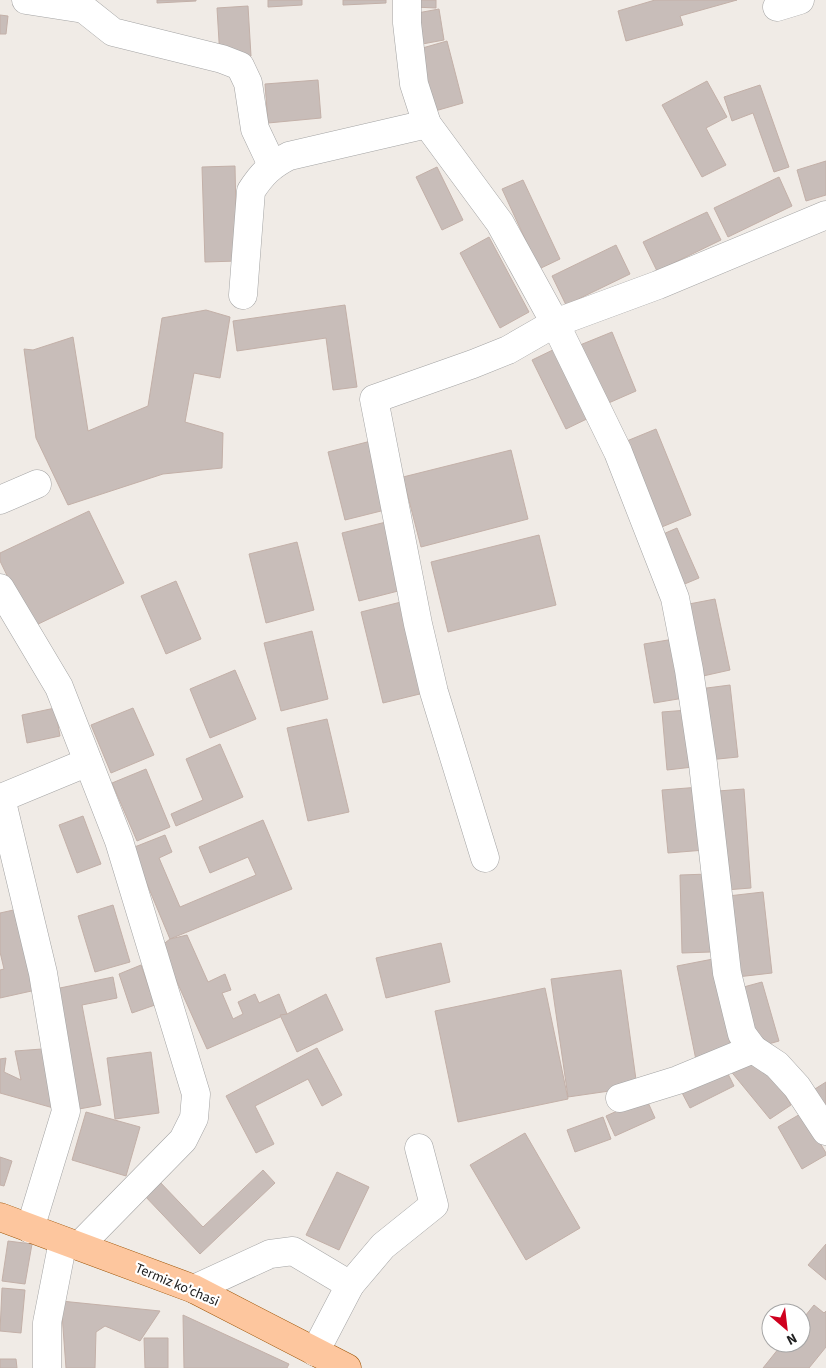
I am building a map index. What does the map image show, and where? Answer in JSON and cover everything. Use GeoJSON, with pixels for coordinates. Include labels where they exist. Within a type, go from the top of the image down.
{"type":"FeatureCollection","features":[{"type":"Feature","properties":{"kind":"main road","name":"Termiz ko'chasi"},"geometry":{"type":"LineString","coordinates":[[0,1218],[194,1289],[347,1368]]}},
{"type":"Feature","properties":{"kind":"street"},"geometry":{"type":"LineString","coordinates":[[26,0],[84,9],[113,32],[222,59],[240,66],[248,84],[255,130],[272,165]]}},
{"type":"Feature","properties":{"kind":"street"},"geometry":{"type":"LineString","coordinates":[[407,0],[414,84],[427,124],[500,224],[555,323],[618,452],[675,598],[689,670],[703,764],[727,973],[742,1034],[753,1049],[777,1065],[797,1087],[826,1131]]}},
{"type":"Feature","properties":{"kind":"street"},"geometry":{"type":"LineString","coordinates":[[243,295],[251,190],[259,178],[272,165],[288,156],[427,124]]}},
{"type":"Feature","properties":{"kind":"street"},"geometry":{"type":"LineString","coordinates":[[485,858],[434,692],[418,624],[374,399],[508,350],[555,323],[658,285],[826,215]]}},
{"type":"Feature","properties":{"kind":"street"},"geometry":{"type":"LineString","coordinates":[[0,500],[37,484]]}},
{"type":"Feature","properties":{"kind":"street"},"geometry":{"type":"LineString","coordinates":[[0,588],[59,687],[119,840],[196,1094],[194,1118],[183,1140],[71,1243],[47,1323],[47,1368]]}},
{"type":"Feature","properties":{"kind":"street"},"geometry":{"type":"LineString","coordinates":[[30,1229],[66,1111],[43,973],[1,798],[88,762]]}},
{"type":"Feature","properties":{"kind":"street"},"geometry":{"type":"LineString","coordinates":[[620,1098],[678,1080],[753,1049]]}},
{"type":"Feature","properties":{"kind":"street"},"geometry":{"type":"LineString","coordinates":[[315,1352],[350,1285],[383,1246],[434,1205],[419,1148]]}},
{"type":"Feature","properties":{"kind":"street"},"geometry":{"type":"LineString","coordinates":[[194,1289],[270,1254],[293,1252],[350,1285]]}},
{"type":"Feature","properties":{"kind":"building"},"geometry":{"type":"Polygon","coordinates":[[[157,0],[196,0],[196,1],[157,3],[157,0]]]}},
{"type":"Feature","properties":{"kind":"building"},"geometry":{"type":"Polygon","coordinates":[[[268,0],[302,0],[302,5],[268,7],[268,0]]]}},
{"type":"Feature","properties":{"kind":"building"},"geometry":{"type":"Polygon","coordinates":[[[343,0],[386,0],[386,3],[343,5],[343,0]]]}},
{"type":"Feature","properties":{"kind":"building"},"geometry":{"type":"Polygon","coordinates":[[[415,0],[436,0],[436,8],[414,7],[415,0]]]}},
{"type":"Feature","properties":{"kind":"building"},"geometry":{"type":"Polygon","coordinates":[[[655,0],[737,0],[680,16],[683,25],[626,41],[618,11],[655,0]]]}},
{"type":"Feature","properties":{"kind":"building"},"geometry":{"type":"Polygon","coordinates":[[[248,6],[251,56],[220,58],[217,8],[248,6]]]}},
{"type":"Feature","properties":{"kind":"building"},"geometry":{"type":"Polygon","coordinates":[[[439,9],[444,40],[417,45],[412,14],[439,9]]]}},
{"type":"Feature","properties":{"kind":"building"},"geometry":{"type":"Polygon","coordinates":[[[0,15],[8,16],[6,34],[0,34],[0,15]]]}},
{"type":"Feature","properties":{"kind":"building"},"geometry":{"type":"Polygon","coordinates":[[[447,41],[463,103],[435,111],[419,49],[447,41]]]}},
{"type":"Feature","properties":{"kind":"building"},"geometry":{"type":"Polygon","coordinates":[[[318,80],[321,118],[268,123],[265,84],[318,80]]]}},
{"type":"Feature","properties":{"kind":"building"},"geometry":{"type":"Polygon","coordinates":[[[707,81],[727,117],[706,128],[726,165],[702,177],[662,105],[707,81]]]}},
{"type":"Feature","properties":{"kind":"building"},"geometry":{"type":"Polygon","coordinates":[[[760,85],[789,167],[774,172],[753,113],[732,121],[724,97],[760,85]]]}},
{"type":"Feature","properties":{"kind":"building"},"geometry":{"type":"Polygon","coordinates":[[[826,161],[826,195],[806,201],[797,170],[826,161]]]}},
{"type":"Feature","properties":{"kind":"building"},"geometry":{"type":"Polygon","coordinates":[[[235,166],[237,261],[205,262],[202,167],[235,166]]]}},
{"type":"Feature","properties":{"kind":"building"},"geometry":{"type":"Polygon","coordinates":[[[437,167],[463,220],[442,230],[416,177],[437,167]]]}},
{"type":"Feature","properties":{"kind":"building"},"geometry":{"type":"Polygon","coordinates":[[[779,177],[792,206],[728,237],[714,208],[779,177]]]}},
{"type":"Feature","properties":{"kind":"building"},"geometry":{"type":"Polygon","coordinates":[[[523,180],[560,259],[539,269],[502,189],[523,180]]]}},
{"type":"Feature","properties":{"kind":"building"},"geometry":{"type":"Polygon","coordinates":[[[707,212],[721,240],[657,271],[643,242],[707,212]]]}},
{"type":"Feature","properties":{"kind":"building"},"geometry":{"type":"Polygon","coordinates":[[[489,237],[529,312],[500,328],[460,253],[489,237]]]}},
{"type":"Feature","properties":{"kind":"building"},"geometry":{"type":"Polygon","coordinates":[[[616,245],[630,274],[566,305],[552,276],[616,245]]]}},
{"type":"Feature","properties":{"kind":"building"},"geometry":{"type":"Polygon","coordinates":[[[345,305],[357,387],[333,390],[326,338],[237,351],[233,321],[345,305]]]}},
{"type":"Feature","properties":{"kind":"building"},"geometry":{"type":"Polygon","coordinates":[[[206,310],[230,317],[220,378],[194,373],[185,422],[223,433],[222,468],[163,474],[68,505],[36,438],[24,349],[33,350],[73,337],[88,431],[148,406],[162,318],[206,310]]]}},
{"type":"Feature","properties":{"kind":"building"},"geometry":{"type":"Polygon","coordinates":[[[612,332],[636,391],[604,405],[580,345],[612,332]]]}},
{"type":"Feature","properties":{"kind":"building"},"geometry":{"type":"Polygon","coordinates":[[[559,347],[593,416],[566,429],[532,360],[559,347]]]}},
{"type":"Feature","properties":{"kind":"building"},"geometry":{"type":"Polygon","coordinates":[[[656,429],[691,515],[652,531],[617,445],[656,429]]]}},
{"type":"Feature","properties":{"kind":"building"},"geometry":{"type":"Polygon","coordinates":[[[375,440],[393,508],[345,520],[328,452],[375,440]]]}},
{"type":"Feature","properties":{"kind":"building"},"geometry":{"type":"Polygon","coordinates":[[[511,450],[528,519],[421,547],[403,477],[511,450]]]}},
{"type":"Feature","properties":{"kind":"building"},"geometry":{"type":"Polygon","coordinates":[[[89,511],[124,583],[32,627],[0,561],[0,553],[89,511]]]}},
{"type":"Feature","properties":{"kind":"building"},"geometry":{"type":"Polygon","coordinates":[[[390,521],[406,589],[359,601],[342,533],[390,521]]]}},
{"type":"Feature","properties":{"kind":"building"},"geometry":{"type":"Polygon","coordinates":[[[677,528],[699,578],[675,588],[654,538],[677,528]]]}},
{"type":"Feature","properties":{"kind":"building"},"geometry":{"type":"Polygon","coordinates":[[[539,535],[556,605],[448,632],[431,562],[539,535]]]}},
{"type":"Feature","properties":{"kind":"building"},"geometry":{"type":"Polygon","coordinates":[[[297,542],[314,610],[266,623],[249,554],[297,542]]]}},
{"type":"Feature","properties":{"kind":"building"},"geometry":{"type":"Polygon","coordinates":[[[176,581],[201,639],[166,654],[141,596],[176,581]]]}},
{"type":"Feature","properties":{"kind":"building"},"geometry":{"type":"Polygon","coordinates":[[[715,599],[730,670],[703,676],[689,604],[715,599]]]}},
{"type":"Feature","properties":{"kind":"building"},"geometry":{"type":"Polygon","coordinates":[[[405,601],[428,692],[383,703],[361,612],[405,601]]]}},
{"type":"Feature","properties":{"kind":"building"},"geometry":{"type":"Polygon","coordinates":[[[312,631],[328,699],[281,711],[264,643],[312,631]]]}},
{"type":"Feature","properties":{"kind":"building"},"geometry":{"type":"Polygon","coordinates":[[[674,639],[684,698],[654,703],[644,644],[674,639]]]}},
{"type":"Feature","properties":{"kind":"building"},"geometry":{"type":"Polygon","coordinates":[[[235,670],[256,719],[210,738],[190,689],[235,670]]]}},
{"type":"Feature","properties":{"kind":"building"},"geometry":{"type":"Polygon","coordinates":[[[730,685],[738,757],[708,760],[699,689],[730,685]]]}},
{"type":"Feature","properties":{"kind":"building"},"geometry":{"type":"Polygon","coordinates":[[[55,708],[60,736],[27,743],[22,715],[55,708]]]}},
{"type":"Feature","properties":{"kind":"building"},"geometry":{"type":"Polygon","coordinates":[[[133,708],[154,755],[111,773],[91,725],[133,708]]]}},
{"type":"Feature","properties":{"kind":"building"},"geometry":{"type":"Polygon","coordinates":[[[688,710],[693,767],[667,770],[662,712],[688,710]]]}},
{"type":"Feature","properties":{"kind":"building"},"geometry":{"type":"Polygon","coordinates":[[[327,719],[349,812],[308,821],[287,728],[327,719]]]}},
{"type":"Feature","properties":{"kind":"building"},"geometry":{"type":"Polygon","coordinates":[[[220,744],[243,797],[176,826],[171,814],[203,800],[186,759],[220,744]]]}},
{"type":"Feature","properties":{"kind":"building"},"geometry":{"type":"Polygon","coordinates":[[[146,769],[170,827],[137,841],[112,783],[146,769]]]}},
{"type":"Feature","properties":{"kind":"building"},"geometry":{"type":"Polygon","coordinates":[[[700,787],[705,850],[668,853],[662,790],[700,787]]]}},
{"type":"Feature","properties":{"kind":"building"},"geometry":{"type":"Polygon","coordinates":[[[744,789],[751,888],[725,890],[718,791],[744,789]]]}},
{"type":"Feature","properties":{"kind":"building"},"geometry":{"type":"Polygon","coordinates":[[[83,816],[101,864],[77,873],[59,825],[83,816]]]}},
{"type":"Feature","properties":{"kind":"building"},"geometry":{"type":"Polygon","coordinates":[[[263,820],[292,889],[170,939],[132,848],[165,835],[172,852],[159,858],[180,907],[256,875],[248,857],[210,873],[199,847],[263,820]]]}},
{"type":"Feature","properties":{"kind":"building"},"geometry":{"type":"Polygon","coordinates":[[[709,874],[711,952],[682,953],[680,875],[709,874]]]}},
{"type":"Feature","properties":{"kind":"building"},"geometry":{"type":"Polygon","coordinates":[[[763,892],[772,973],[737,977],[728,896],[763,892]]]}},
{"type":"Feature","properties":{"kind":"building"},"geometry":{"type":"Polygon","coordinates":[[[113,905],[130,962],[95,972],[78,916],[113,905]]]}},
{"type":"Feature","properties":{"kind":"building"},"geometry":{"type":"Polygon","coordinates":[[[18,909],[36,990],[0,998],[0,970],[4,969],[0,952],[0,913],[18,909]]]}},
{"type":"Feature","properties":{"kind":"building"},"geometry":{"type":"Polygon","coordinates":[[[187,935],[208,982],[225,974],[231,990],[222,993],[233,1019],[243,1014],[238,1002],[255,994],[259,1003],[279,994],[287,1014],[207,1049],[161,946],[170,939],[187,935]]]}},
{"type":"Feature","properties":{"kind":"building"},"geometry":{"type":"Polygon","coordinates":[[[441,943],[450,982],[386,998],[376,958],[441,943]]]}},
{"type":"Feature","properties":{"kind":"building"},"geometry":{"type":"Polygon","coordinates":[[[713,959],[732,1053],[696,1060],[677,966],[713,959]]]}},
{"type":"Feature","properties":{"kind":"building"},"geometry":{"type":"Polygon","coordinates":[[[141,965],[155,1005],[132,1013],[119,974],[141,965]]]}},
{"type":"Feature","properties":{"kind":"building"},"geometry":{"type":"Polygon","coordinates":[[[621,970],[637,1087],[568,1097],[551,979],[621,970]]]}},
{"type":"Feature","properties":{"kind":"building"},"geometry":{"type":"Polygon","coordinates":[[[113,977],[117,998],[82,1005],[101,1105],[79,1109],[55,989],[113,977]]]}},
{"type":"Feature","properties":{"kind":"building"},"geometry":{"type":"Polygon","coordinates":[[[762,982],[779,1041],[758,1047],[740,988],[762,982]]]}},
{"type":"Feature","properties":{"kind":"building"},"geometry":{"type":"Polygon","coordinates":[[[545,988],[568,1099],[458,1122],[435,1011],[545,988]]]}},
{"type":"Feature","properties":{"kind":"building"},"geometry":{"type":"Polygon","coordinates":[[[326,994],[343,1030],[297,1052],[280,1015],[287,1014],[326,994]]]}},
{"type":"Feature","properties":{"kind":"building"},"geometry":{"type":"Polygon","coordinates":[[[317,1048],[342,1095],[322,1106],[308,1079],[255,1106],[274,1144],[256,1153],[226,1096],[317,1048]]]}},
{"type":"Feature","properties":{"kind":"building"},"geometry":{"type":"Polygon","coordinates":[[[42,1049],[57,1109],[0,1093],[0,1059],[6,1058],[4,1072],[21,1080],[15,1051],[42,1049]]]}},
{"type":"Feature","properties":{"kind":"building"},"geometry":{"type":"Polygon","coordinates":[[[151,1052],[159,1113],[115,1119],[107,1058],[151,1052]]]}},
{"type":"Feature","properties":{"kind":"building"},"geometry":{"type":"Polygon","coordinates":[[[752,1057],[775,1078],[791,1105],[770,1119],[729,1069],[752,1057]]]}},
{"type":"Feature","properties":{"kind":"building"},"geometry":{"type":"Polygon","coordinates":[[[724,1066],[734,1086],[690,1108],[680,1089],[724,1066]]]}},
{"type":"Feature","properties":{"kind":"building"},"geometry":{"type":"Polygon","coordinates":[[[826,1082],[826,1122],[807,1094],[826,1082]]]}},
{"type":"Feature","properties":{"kind":"building"},"geometry":{"type":"Polygon","coordinates":[[[646,1098],[655,1118],[615,1136],[606,1116],[646,1098]]]}},
{"type":"Feature","properties":{"kind":"building"},"geometry":{"type":"Polygon","coordinates":[[[86,1112],[140,1127],[126,1176],[72,1160],[86,1112]]]}},
{"type":"Feature","properties":{"kind":"building"},"geometry":{"type":"Polygon","coordinates":[[[802,1113],[826,1155],[802,1169],[778,1127],[802,1113]]]}},
{"type":"Feature","properties":{"kind":"building"},"geometry":{"type":"Polygon","coordinates":[[[603,1117],[611,1139],[575,1152],[567,1130],[603,1117]]]}},
{"type":"Feature","properties":{"kind":"building"},"geometry":{"type":"Polygon","coordinates":[[[525,1133],[580,1228],[526,1260],[470,1165],[525,1133]]]}},
{"type":"Feature","properties":{"kind":"building"},"geometry":{"type":"Polygon","coordinates":[[[0,1157],[12,1161],[4,1186],[0,1185],[0,1157]]]}},
{"type":"Feature","properties":{"kind":"building"},"geometry":{"type":"Polygon","coordinates":[[[263,1170],[275,1183],[200,1254],[143,1194],[158,1180],[203,1227],[263,1170]]]}},
{"type":"Feature","properties":{"kind":"building"},"geometry":{"type":"Polygon","coordinates":[[[337,1172],[369,1187],[339,1250],[306,1235],[337,1172]]]}},
{"type":"Feature","properties":{"kind":"building"},"geometry":{"type":"Polygon","coordinates":[[[8,1241],[32,1244],[25,1284],[2,1281],[8,1241]]]}},
{"type":"Feature","properties":{"kind":"building"},"geometry":{"type":"Polygon","coordinates":[[[826,1244],[826,1280],[808,1265],[826,1244]]]}},
{"type":"Feature","properties":{"kind":"building"},"geometry":{"type":"Polygon","coordinates":[[[2,1288],[25,1290],[21,1333],[0,1331],[2,1288]]]}},
{"type":"Feature","properties":{"kind":"building"},"geometry":{"type":"Polygon","coordinates":[[[61,1301],[160,1311],[140,1341],[105,1326],[96,1332],[95,1368],[66,1368],[61,1301]]]}},
{"type":"Feature","properties":{"kind":"building"},"geometry":{"type":"Polygon","coordinates":[[[814,1305],[824,1313],[826,1311],[826,1347],[809,1368],[763,1368],[775,1353],[811,1353],[811,1309],[814,1305]]]}},
{"type":"Feature","properties":{"kind":"building"},"geometry":{"type":"Polygon","coordinates":[[[183,1315],[289,1364],[287,1368],[184,1368],[183,1315]]]}},
{"type":"Feature","properties":{"kind":"building"},"geometry":{"type":"Polygon","coordinates":[[[144,1338],[168,1338],[168,1368],[145,1368],[144,1338]]]}},
{"type":"Feature","properties":{"kind":"building"},"geometry":{"type":"Polygon","coordinates":[[[0,1359],[16,1359],[17,1368],[0,1368],[0,1359]]]}}]}
